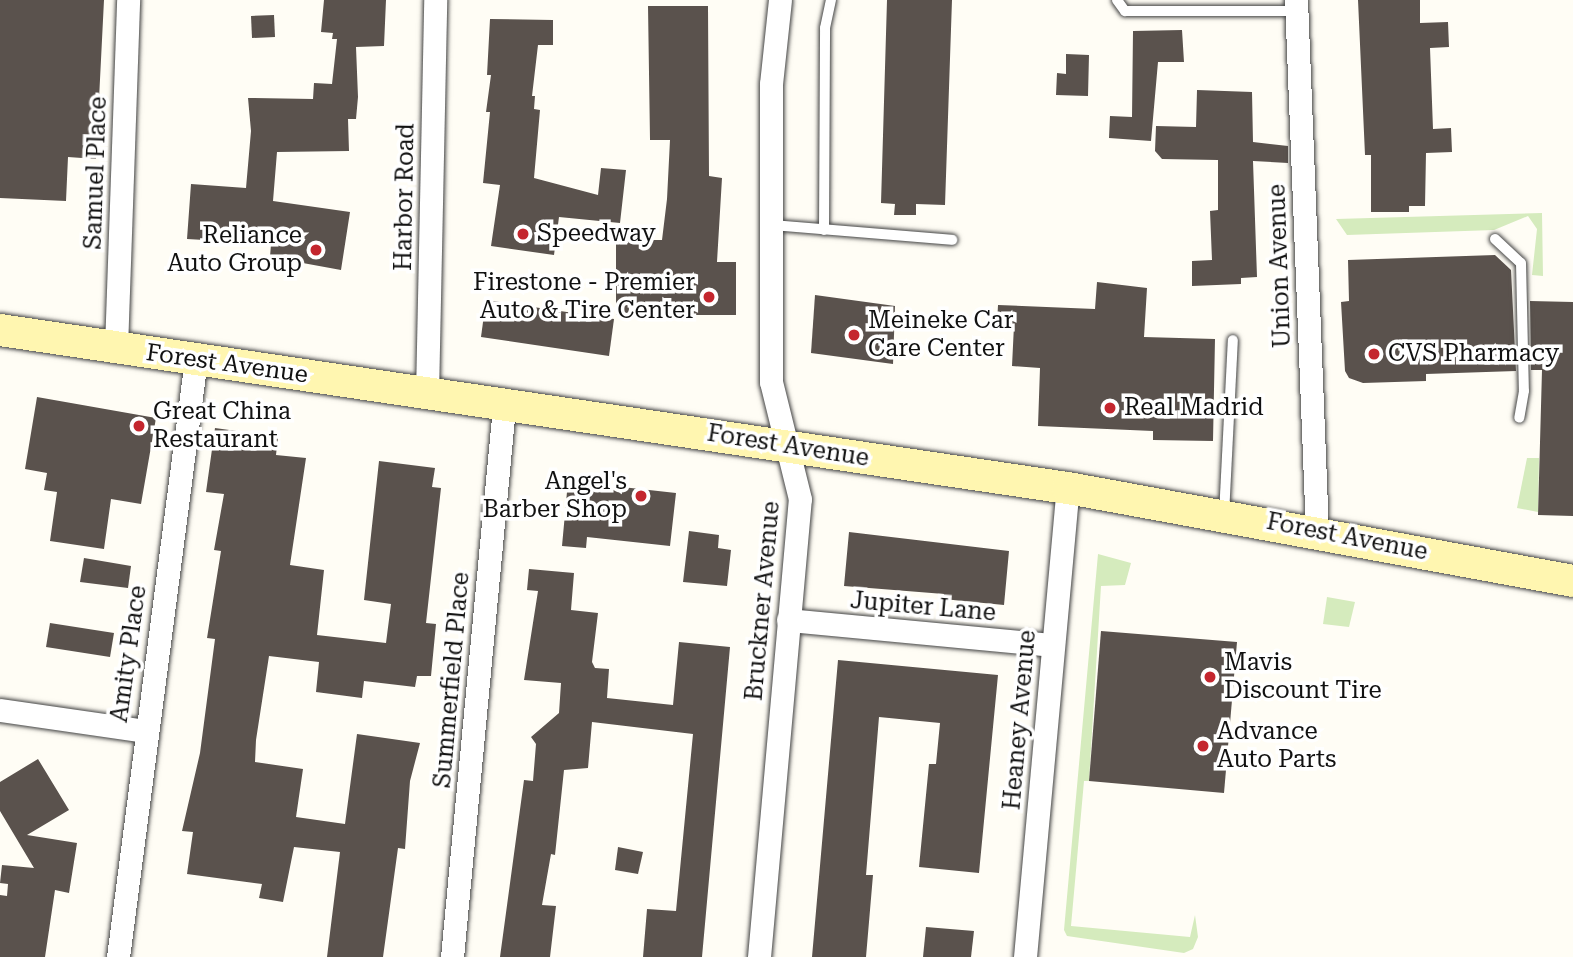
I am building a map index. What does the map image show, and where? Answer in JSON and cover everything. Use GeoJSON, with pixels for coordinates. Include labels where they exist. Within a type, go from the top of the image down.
{"type":"FeatureCollection","features":[{"type":"Feature","properties":{"kind":"main road","name":"Forest Avenue"},"geometry":{"type":"LineString","coordinates":[[0,330],[504,407],[785,443],[1068,488],[1317,531],[1573,581]]}},
{"type":"Feature","properties":{"kind":"street","name":"Samuel Place"},"geometry":{"type":"LineString","coordinates":[[116,348],[128,0]]}},
{"type":"Feature","properties":{"kind":"street","name":"Harbor Road"},"geometry":{"type":"LineString","coordinates":[[427,394],[435,0]]}},
{"type":"Feature","properties":{"kind":"street","name":"Bruckner Avenue"},"geometry":{"type":"LineString","coordinates":[[759,957],[800,499],[771,382],[771,84],[780,0]]}},
{"type":"Feature","properties":{"kind":"street","name":"Union Avenue"},"geometry":{"type":"LineString","coordinates":[[1296,5],[1317,531]]}},
{"type":"Feature","properties":{"kind":"street","name":"Amity Place"},"geometry":{"type":"LineString","coordinates":[[118,957],[145,731],[196,359]]}},
{"type":"Feature","properties":{"kind":"street","name":"Summerfield Place"},"geometry":{"type":"LineString","coordinates":[[452,957],[504,407]]}},
{"type":"Feature","properties":{"kind":"street","name":"Heaney Avenue"},"geometry":{"type":"LineString","coordinates":[[1025,957],[1068,488]]}},
{"type":"Feature","properties":{"kind":"street","name":"Jupiter Lane"},"geometry":{"type":"LineString","coordinates":[[788,620],[1053,646]]}},
{"type":"Feature","properties":{"kind":"street"},"geometry":{"type":"LineString","coordinates":[[0,710],[145,731]]}},
{"type":"Feature","properties":{"kind":"lane"},"geometry":{"type":"LineString","coordinates":[[824,230],[825,28],[831,0]]}},
{"type":"Feature","properties":{"kind":"lane"},"geometry":{"type":"LineString","coordinates":[[1117,0],[1125,11],[1296,5]]}},
{"type":"Feature","properties":{"kind":"lane"},"geometry":{"type":"LineString","coordinates":[[771,225],[951,240]]}},
{"type":"Feature","properties":{"kind":"lane"},"geometry":{"type":"LineString","coordinates":[[1495,239],[1521,263],[1524,391],[1518,418]]}},
{"type":"Feature","properties":{"kind":"lane"},"geometry":{"type":"LineString","coordinates":[[1224,515],[1233,340]]}},
{"type":"Feature","properties":{"kind":"green space"},"geometry":{"type":"Polygon","coordinates":[[[1542,213],[1543,276],[1532,275],[1537,229],[1528,216],[1494,230],[1347,235],[1336,219],[1542,213]]]}},
{"type":"Feature","properties":{"kind":"green space"},"geometry":{"type":"Polygon","coordinates":[[[1527,458],[1539,458],[1538,512],[1517,508],[1527,458]]]}},
{"type":"Feature","properties":{"kind":"green space"},"geometry":{"type":"Polygon","coordinates":[[[1098,554],[1131,563],[1125,585],[1101,586],[1089,781],[1084,781],[1071,926],[1190,937],[1195,915],[1198,937],[1193,949],[1184,953],[1067,936],[1064,930],[1098,554]]]}},
{"type":"Feature","properties":{"kind":"green space"},"geometry":{"type":"Polygon","coordinates":[[[1327,597],[1355,602],[1349,627],[1323,624],[1327,597]]]}},
{"type":"Feature","properties":{"kind":"building"},"geometry":{"type":"Polygon","coordinates":[[[0,0],[104,0],[96,159],[68,157],[66,201],[0,198],[0,0]]]}},
{"type":"Feature","properties":{"kind":"building"},"geometry":{"type":"Polygon","coordinates":[[[324,0],[386,0],[384,46],[356,47],[358,97],[356,119],[348,119],[349,151],[277,152],[273,201],[350,212],[341,270],[270,257],[271,244],[187,239],[191,184],[246,188],[251,131],[248,98],[313,99],[314,83],[332,84],[337,39],[332,39],[333,33],[321,32],[324,0]]]}},
{"type":"Feature","properties":{"kind":"building"},"geometry":{"type":"Polygon","coordinates":[[[887,0],[952,0],[945,205],[916,204],[916,215],[894,215],[895,204],[881,203],[887,0]]]}},
{"type":"Feature","properties":{"kind":"building"},"geometry":{"type":"Polygon","coordinates":[[[1358,0],[1420,0],[1420,23],[1448,22],[1449,47],[1430,48],[1433,129],[1451,128],[1452,152],[1426,153],[1425,206],[1409,206],[1409,212],[1371,212],[1371,155],[1365,155],[1358,0]]]}},
{"type":"Feature","properties":{"kind":"building"},"geometry":{"type":"Polygon","coordinates":[[[648,6],[708,6],[709,176],[722,178],[717,262],[736,262],[736,315],[616,315],[616,240],[662,240],[667,199],[670,140],[650,140],[648,6]]]}},
{"type":"Feature","properties":{"kind":"building"},"geometry":{"type":"Polygon","coordinates":[[[274,15],[275,37],[252,38],[251,16],[274,15]]]}},
{"type":"Feature","properties":{"kind":"building"},"geometry":{"type":"Polygon","coordinates":[[[490,19],[553,20],[553,45],[538,45],[532,96],[535,96],[534,109],[540,110],[534,178],[598,195],[601,168],[626,170],[620,223],[559,217],[554,255],[491,246],[500,185],[483,183],[490,112],[486,112],[491,75],[487,75],[490,19]]]}},
{"type":"Feature","properties":{"kind":"building"},"geometry":{"type":"Polygon","coordinates":[[[1182,30],[1184,62],[1158,62],[1151,141],[1109,138],[1110,116],[1132,117],[1133,31],[1182,30]]]}},
{"type":"Feature","properties":{"kind":"building"},"geometry":{"type":"Polygon","coordinates":[[[1066,54],[1089,55],[1088,96],[1056,95],[1057,73],[1066,74],[1066,54]]]}},
{"type":"Feature","properties":{"kind":"building"},"geometry":{"type":"Polygon","coordinates":[[[1197,90],[1252,92],[1253,142],[1288,146],[1288,163],[1253,161],[1257,277],[1241,278],[1241,284],[1192,286],[1192,261],[1212,260],[1210,211],[1218,210],[1218,160],[1162,159],[1155,151],[1156,126],[1196,127],[1197,90]]]}},
{"type":"Feature","properties":{"kind":"building","name":"CVS Pharmacy"},"geometry":{"type":"Polygon","coordinates":[[[1495,255],[1511,270],[1516,371],[1426,374],[1426,381],[1363,383],[1349,378],[1345,371],[1341,302],[1349,301],[1348,260],[1495,255]]]}},
{"type":"Feature","properties":{"kind":"building"},"geometry":{"type":"Polygon","coordinates":[[[1097,282],[1147,288],[1144,337],[1215,339],[1213,441],[1153,440],[1153,431],[1038,426],[1040,368],[1012,366],[1014,325],[997,324],[998,305],[1095,309],[1097,282]]]}},
{"type":"Feature","properties":{"kind":"building"},"geometry":{"type":"Polygon","coordinates":[[[815,295],[895,306],[893,364],[811,353],[815,295]]]}},
{"type":"Feature","properties":{"kind":"building"},"geometry":{"type":"Polygon","coordinates":[[[486,300],[614,319],[609,356],[481,337],[486,300]]]}},
{"type":"Feature","properties":{"kind":"building"},"geometry":{"type":"Polygon","coordinates":[[[1530,301],[1573,302],[1573,516],[1538,515],[1542,370],[1531,370],[1530,301]]]}},
{"type":"Feature","properties":{"kind":"building"},"geometry":{"type":"Polygon","coordinates":[[[37,397],[156,418],[141,504],[111,499],[104,549],[50,541],[57,492],[44,490],[47,473],[25,469],[37,397]]]}},
{"type":"Feature","properties":{"kind":"building"},"geometry":{"type":"Polygon","coordinates":[[[215,428],[278,437],[276,455],[306,458],[290,565],[324,570],[317,635],[386,643],[391,604],[364,600],[379,461],[435,468],[432,487],[441,488],[426,623],[436,624],[431,676],[417,676],[415,687],[364,681],[362,698],[316,692],[319,662],[269,656],[256,740],[255,762],[303,769],[296,817],[345,824],[357,734],[420,743],[410,781],[405,849],[398,848],[383,957],[327,957],[340,852],[294,847],[283,902],[259,898],[262,884],[187,874],[193,832],[182,831],[200,753],[215,639],[207,638],[221,551],[214,550],[224,494],[206,492],[215,428]]]}},
{"type":"Feature","properties":{"kind":"building"},"geometry":{"type":"Polygon","coordinates":[[[568,481],[676,493],[670,546],[587,537],[586,548],[562,546],[568,481]]]}},
{"type":"Feature","properties":{"kind":"building"},"geometry":{"type":"Polygon","coordinates":[[[689,531],[719,535],[718,548],[731,550],[727,586],[683,582],[689,531]]]}},
{"type":"Feature","properties":{"kind":"building"},"geometry":{"type":"Polygon","coordinates":[[[849,532],[1009,551],[1004,605],[943,599],[944,594],[844,586],[849,532]]]}},
{"type":"Feature","properties":{"kind":"building"},"geometry":{"type":"Polygon","coordinates":[[[84,558],[131,566],[128,588],[80,582],[84,558]]]}},
{"type":"Feature","properties":{"kind":"building"},"geometry":{"type":"Polygon","coordinates":[[[529,569],[574,573],[571,610],[598,613],[592,662],[595,668],[609,669],[607,698],[673,705],[679,642],[730,647],[702,957],[643,957],[647,909],[676,911],[693,734],[592,722],[588,768],[564,770],[555,855],[551,854],[542,905],[556,906],[550,957],[500,957],[524,780],[533,781],[536,744],[531,737],[559,713],[561,683],[524,680],[538,591],[527,590],[529,569]]]}},
{"type":"Feature","properties":{"kind":"building"},"geometry":{"type":"Polygon","coordinates":[[[50,623],[114,633],[110,657],[46,647],[50,623]]]}},
{"type":"Feature","properties":{"kind":"building"},"geometry":{"type":"Polygon","coordinates":[[[1101,631],[1237,642],[1224,793],[1089,781],[1101,631]]]}},
{"type":"Feature","properties":{"kind":"building"},"geometry":{"type":"Polygon","coordinates":[[[838,660],[998,675],[979,873],[919,867],[929,764],[936,764],[940,723],[879,717],[866,875],[873,875],[866,957],[812,957],[838,660]]]}},
{"type":"Feature","properties":{"kind":"building"},"geometry":{"type":"Polygon","coordinates":[[[38,759],[69,810],[27,835],[77,843],[69,893],[55,890],[45,957],[0,957],[0,895],[7,896],[8,884],[0,883],[2,865],[34,868],[0,811],[0,782],[38,759]]]}},
{"type":"Feature","properties":{"kind":"building"},"geometry":{"type":"Polygon","coordinates":[[[618,847],[643,852],[638,874],[615,870],[618,847]]]}},
{"type":"Feature","properties":{"kind":"building"},"geometry":{"type":"Polygon","coordinates":[[[926,927],[974,931],[971,957],[923,957],[926,927]]]}},
{"type":"Feature","properties":{"kind":"place","name":"Speedway"},"geometry":{"type":"Point","coordinates":[523,234]}},
{"type":"Feature","properties":{"kind":"place","name":"Reliance Auto Group"},"geometry":{"type":"Point","coordinates":[316,250]}},
{"type":"Feature","properties":{"kind":"place","name":"Firestone - Premier Auto & Tire Center"},"geometry":{"type":"Point","coordinates":[709,297]}},
{"type":"Feature","properties":{"kind":"place","name":"Meineke Car Care Center"},"geometry":{"type":"Point","coordinates":[854,335]}},
{"type":"Feature","properties":{"kind":"place","name":"CVS Pharmacy"},"geometry":{"type":"Point","coordinates":[1374,354]}},
{"type":"Feature","properties":{"kind":"place","name":"Real Madrid"},"geometry":{"type":"Point","coordinates":[1110,408]}},
{"type":"Feature","properties":{"kind":"place","name":"Great China Restaurant"},"geometry":{"type":"Point","coordinates":[139,426]}},
{"type":"Feature","properties":{"kind":"place","name":"Angel's Barber Shop"},"geometry":{"type":"Point","coordinates":[641,496]}},
{"type":"Feature","properties":{"kind":"place","name":"Mavis Discount Tire"},"geometry":{"type":"Point","coordinates":[1210,677]}},
{"type":"Feature","properties":{"kind":"place","name":"Advance Auto Parts"},"geometry":{"type":"Point","coordinates":[1203,746]}}]}
